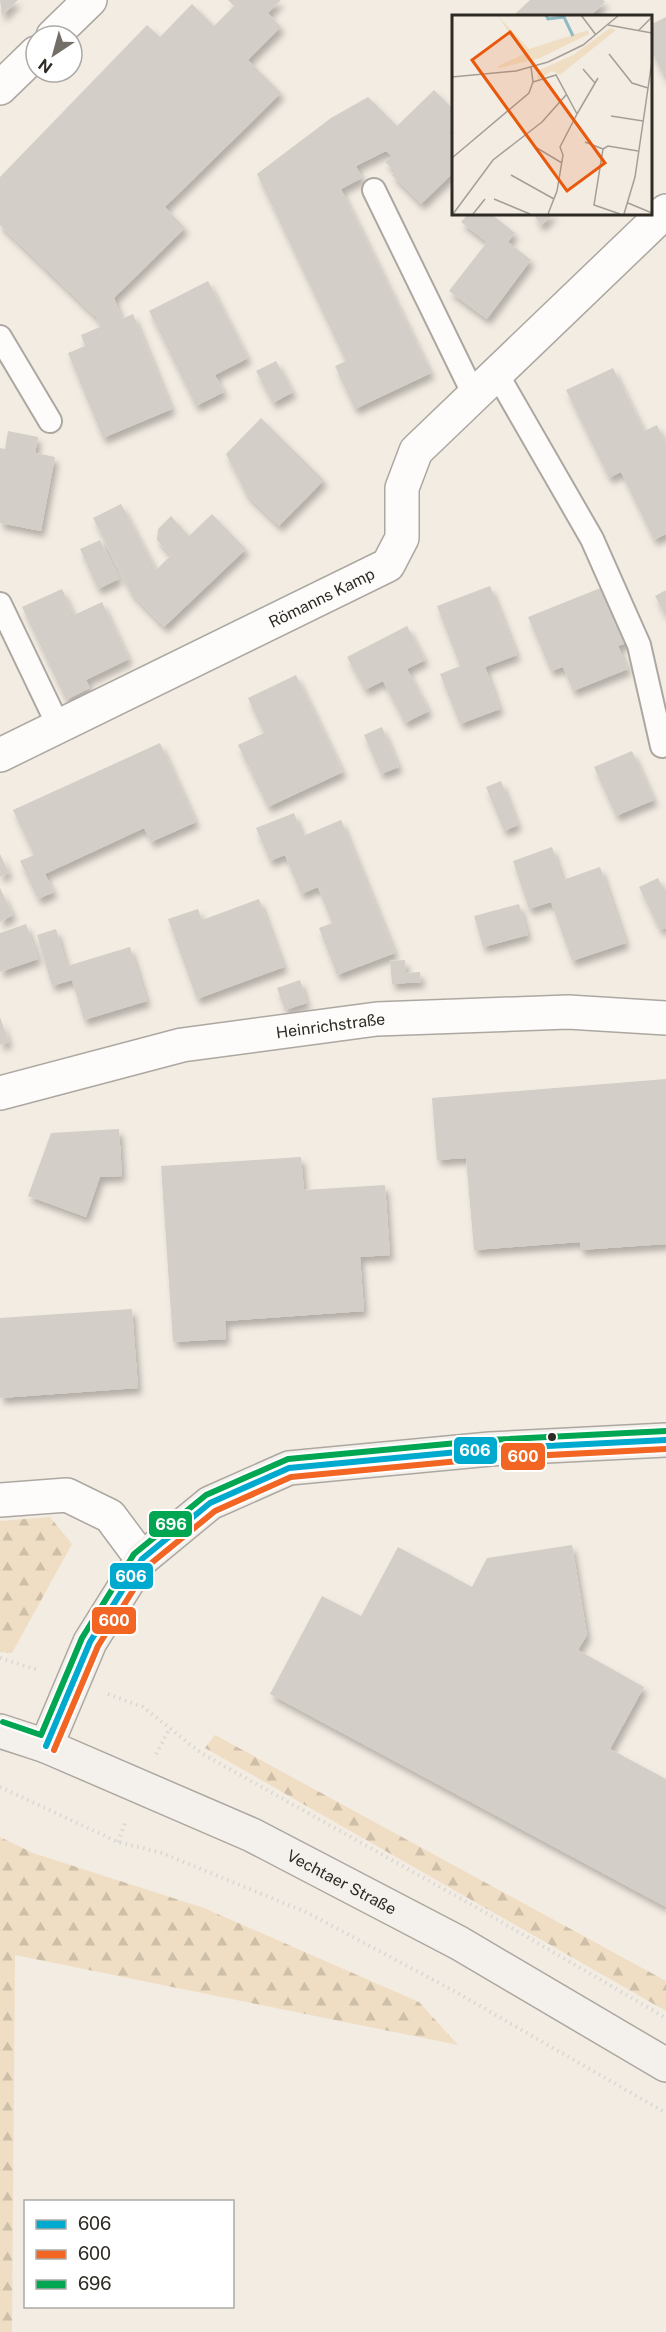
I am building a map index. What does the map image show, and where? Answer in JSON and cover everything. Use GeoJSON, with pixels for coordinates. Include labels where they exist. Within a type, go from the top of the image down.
{"type":"FeatureCollection","features":[{"type":"Feature","properties":{"kind":"street"},"geometry":{"type":"LineString","coordinates":[[65,24],[90,0]]}},
{"type":"Feature","properties":{"kind":"street"},"geometry":{"type":"LineString","coordinates":[[0,88],[24,65]]}},
{"type":"Feature","properties":{"kind":"street","name":"Römanns Kamp"},"geometry":{"type":"LineString","coordinates":[[0,755],[388,565],[402,538],[402,488],[416,451],[666,211]]}},
{"type":"Feature","properties":{"kind":"street","name":"Heinrichstraße"},"geometry":{"type":"LineString","coordinates":[[0,1093],[182,1045],[377,1019],[568,1012],[666,1018]]}},
{"type":"Feature","properties":{"kind":"street"},"geometry":{"type":"LineString","coordinates":[[46,1746],[90,1642],[142,1559],[210,1503],[289,1468],[490,1449],[666,1440]]}},
{"type":"Feature","properties":{"kind":"street"},"geometry":{"type":"LineString","coordinates":[[0,1500],[68,1495],[110,1516],[142,1559]]}},
{"type":"Feature","properties":{"kind":"street","name":"Vechtaer Straße"},"geometry":{"type":"LineString","coordinates":[[0,1731],[46,1746],[252,1835],[459,1943],[666,2065]]}},
{"type":"Feature","properties":{"kind":"lane"},"geometry":{"type":"LineString","coordinates":[[374,190],[474,395]]}},
{"type":"Feature","properties":{"kind":"lane"},"geometry":{"type":"LineString","coordinates":[[0,337],[50,421]]}},
{"type":"Feature","properties":{"kind":"lane"},"geometry":{"type":"LineString","coordinates":[[497,374],[592,539],[639,645],[662,746]]}},
{"type":"Feature","properties":{"kind":"lane"},"geometry":{"type":"LineString","coordinates":[[0,604],[58,726]]}},
{"type":"Feature","properties":{"kind":"path"},"geometry":{"type":"LineString","coordinates":[[0,1658],[143,1707],[201,1753],[481,1910],[666,2019]]}},
{"type":"Feature","properties":{"kind":"path"},"geometry":{"type":"LineString","coordinates":[[0,1787],[118,1842],[162,1852],[308,1913],[464,1997],[666,2114]]}},
{"type":"Feature","properties":{"kind":"green space"},"geometry":{"type":"Polygon","coordinates":[[[50,1517],[72,1544],[12,1653],[0,1652],[0,1521],[50,1517]]]}},
{"type":"Feature","properties":{"kind":"green space"},"geometry":{"type":"Polygon","coordinates":[[[215,1735],[666,1981],[666,2011],[205,1748],[215,1735]]]}},
{"type":"Feature","properties":{"kind":"green space"},"geometry":{"type":"Polygon","coordinates":[[[0,1837],[33,1853],[204,1908],[419,2002],[458,2045],[15,1955],[12,2332],[0,2332],[0,1837]]]}},
{"type":"Feature","properties":{"kind":"building"},"geometry":{"type":"Polygon","coordinates":[[[0,0],[18,0],[2,16],[0,0]]]}},
{"type":"Feature","properties":{"kind":"building"},"geometry":{"type":"Polygon","coordinates":[[[228,0],[281,0],[268,13],[281,27],[248,60],[281,93],[165,207],[185,228],[114,298],[122,319],[133,314],[172,409],[103,438],[68,353],[85,346],[81,335],[100,327],[97,318],[0,225],[0,177],[147,25],[160,37],[192,4],[214,26],[234,6],[228,0]]]}},
{"type":"Feature","properties":{"kind":"building"},"geometry":{"type":"Polygon","coordinates":[[[530,0],[603,0],[605,2],[591,15],[514,15],[530,0]]]}},
{"type":"Feature","properties":{"kind":"building"},"geometry":{"type":"Polygon","coordinates":[[[666,17],[666,81],[651,49],[651,24],[666,17]]]}},
{"type":"Feature","properties":{"kind":"building"},"geometry":{"type":"Polygon","coordinates":[[[434,90],[452,108],[452,130],[449,133],[452,135],[452,174],[421,204],[392,175],[395,171],[385,162],[392,156],[386,151],[356,166],[362,178],[341,189],[431,373],[355,409],[335,366],[346,361],[257,174],[331,118],[368,97],[397,126],[434,90]]]}},
{"type":"Feature","properties":{"kind":"building"},"geometry":{"type":"Polygon","coordinates":[[[468,214],[491,214],[515,233],[508,242],[531,260],[487,319],[449,291],[487,242],[461,222],[468,214]]]}},
{"type":"Feature","properties":{"kind":"building"},"geometry":{"type":"Polygon","coordinates":[[[534,214],[553,214],[541,226],[534,214]]]}},
{"type":"Feature","properties":{"kind":"building"},"geometry":{"type":"Polygon","coordinates":[[[208,281],[248,358],[215,375],[224,392],[196,406],[149,311],[208,281]]]}},
{"type":"Feature","properties":{"kind":"building"},"geometry":{"type":"Polygon","coordinates":[[[276,361],[293,392],[273,403],[256,371],[276,361]]]}},
{"type":"Feature","properties":{"kind":"building"},"geometry":{"type":"Polygon","coordinates":[[[613,368],[644,431],[657,425],[666,444],[666,534],[654,540],[621,472],[609,478],[566,390],[613,368]]]}},
{"type":"Feature","properties":{"kind":"building"},"geometry":{"type":"Polygon","coordinates":[[[261,418],[324,480],[279,526],[247,495],[226,454],[261,418]]]}},
{"type":"Feature","properties":{"kind":"building"},"geometry":{"type":"Polygon","coordinates":[[[8,431],[38,437],[35,453],[55,457],[41,531],[0,523],[0,448],[5,449],[8,431]]]}},
{"type":"Feature","properties":{"kind":"building"},"geometry":{"type":"Polygon","coordinates":[[[121,504],[156,570],[171,555],[157,540],[158,529],[171,516],[189,536],[212,514],[246,549],[164,627],[131,593],[93,518],[121,504]]]}},
{"type":"Feature","properties":{"kind":"building"},"geometry":{"type":"Polygon","coordinates":[[[100,540],[119,579],[98,589],[80,549],[100,540]]]}},
{"type":"Feature","properties":{"kind":"building"},"geometry":{"type":"Polygon","coordinates":[[[608,585],[632,641],[618,646],[628,669],[573,691],[563,667],[551,671],[528,617],[608,585]]]}},
{"type":"Feature","properties":{"kind":"building"},"geometry":{"type":"Polygon","coordinates":[[[490,586],[517,655],[485,667],[500,709],[460,724],[440,674],[460,666],[437,606],[490,586]]]}},
{"type":"Feature","properties":{"kind":"building"},"geometry":{"type":"Polygon","coordinates":[[[62,589],[74,615],[102,602],[129,659],[86,680],[90,688],[66,700],[22,607],[62,589]]]}},
{"type":"Feature","properties":{"kind":"building"},"geometry":{"type":"Polygon","coordinates":[[[666,590],[666,617],[655,596],[666,590]]]}},
{"type":"Feature","properties":{"kind":"building"},"geometry":{"type":"Polygon","coordinates":[[[407,626],[425,660],[407,669],[429,711],[405,723],[383,681],[365,690],[347,657],[407,626]]]}},
{"type":"Feature","properties":{"kind":"building"},"geometry":{"type":"Polygon","coordinates":[[[296,675],[343,772],[268,807],[238,745],[264,733],[248,698],[296,675]]]}},
{"type":"Feature","properties":{"kind":"building"},"geometry":{"type":"Polygon","coordinates":[[[382,727],[399,767],[381,774],[364,735],[382,727]]]}},
{"type":"Feature","properties":{"kind":"building"},"geometry":{"type":"Polygon","coordinates":[[[160,743],[196,822],[151,842],[144,828],[45,874],[54,892],[38,899],[20,861],[34,855],[13,810],[160,743]]]}},
{"type":"Feature","properties":{"kind":"building"},"geometry":{"type":"Polygon","coordinates":[[[632,751],[654,800],[616,816],[594,767],[632,751]]]}},
{"type":"Feature","properties":{"kind":"building"},"geometry":{"type":"Polygon","coordinates":[[[501,781],[518,825],[504,831],[486,787],[501,781]]]}},
{"type":"Feature","properties":{"kind":"building"},"geometry":{"type":"Polygon","coordinates":[[[294,813],[303,836],[341,820],[395,953],[337,975],[319,928],[332,923],[318,887],[301,894],[285,855],[270,861],[256,828],[294,813]]]}},
{"type":"Feature","properties":{"kind":"building"},"geometry":{"type":"Polygon","coordinates":[[[552,847],[563,880],[600,867],[626,943],[572,961],[551,902],[529,909],[513,861],[552,847]]]}},
{"type":"Feature","properties":{"kind":"building"},"geometry":{"type":"Polygon","coordinates":[[[0,854],[9,873],[0,877],[0,854]]]}},
{"type":"Feature","properties":{"kind":"building"},"geometry":{"type":"Polygon","coordinates":[[[658,878],[664,890],[666,889],[666,928],[660,930],[639,887],[658,878]]]}},
{"type":"Feature","properties":{"kind":"building"},"geometry":{"type":"Polygon","coordinates":[[[0,888],[13,915],[0,922],[0,888]]]}},
{"type":"Feature","properties":{"kind":"building"},"geometry":{"type":"Polygon","coordinates":[[[259,899],[284,967],[197,999],[168,919],[198,909],[202,920],[259,899]]]}},
{"type":"Feature","properties":{"kind":"building"},"geometry":{"type":"Polygon","coordinates":[[[519,904],[528,935],[483,947],[474,916],[519,904]]]}},
{"type":"Feature","properties":{"kind":"building"},"geometry":{"type":"Polygon","coordinates":[[[26,924],[38,959],[0,972],[0,933],[26,924]]]}},
{"type":"Feature","properties":{"kind":"building"},"geometry":{"type":"Polygon","coordinates":[[[56,929],[67,966],[130,947],[147,1001],[84,1020],[72,980],[52,986],[37,935],[56,929]]]}},
{"type":"Feature","properties":{"kind":"building"},"geometry":{"type":"Polygon","coordinates":[[[405,960],[406,973],[420,972],[421,982],[392,984],[390,961],[405,960]]]}},
{"type":"Feature","properties":{"kind":"building"},"geometry":{"type":"Polygon","coordinates":[[[300,980],[307,1003],[285,1010],[277,988],[300,980]]]}},
{"type":"Feature","properties":{"kind":"building"},"geometry":{"type":"Polygon","coordinates":[[[0,1017],[9,1042],[0,1045],[0,1017]]]}},
{"type":"Feature","properties":{"kind":"building"},"geometry":{"type":"Polygon","coordinates":[[[666,1079],[666,1244],[580,1250],[580,1242],[474,1250],[466,1158],[437,1160],[432,1098],[666,1079]]]}},
{"type":"Feature","properties":{"kind":"building"},"geometry":{"type":"Polygon","coordinates":[[[119,1129],[122,1176],[100,1177],[86,1217],[28,1196],[51,1133],[119,1129]]]}},
{"type":"Feature","properties":{"kind":"building"},"geometry":{"type":"Polygon","coordinates":[[[301,1157],[304,1190],[385,1185],[390,1255],[360,1257],[364,1311],[225,1321],[226,1339],[173,1342],[161,1166],[301,1157]]]}},
{"type":"Feature","properties":{"kind":"building"},"geometry":{"type":"Polygon","coordinates":[[[132,1309],[138,1388],[0,1398],[0,1318],[132,1309]]]}},
{"type":"Feature","properties":{"kind":"building"},"geometry":{"type":"Polygon","coordinates":[[[572,1545],[587,1635],[578,1650],[644,1687],[610,1749],[666,1779],[666,1907],[270,1694],[322,1596],[361,1616],[398,1547],[472,1587],[487,1558],[572,1545]]]}},
{"type":"Feature","properties":{"kind":"transit line","name":"696"},"geometry":{"type":"LineString","coordinates":[[3,1722],[41,1735],[82,1638],[134,1554],[206,1495],[288,1459],[489,1440],[666,1431]]}},
{"type":"Feature","properties":{"kind":"transit line","name":"606"},"geometry":{"type":"LineString","coordinates":[[46,1746],[90,1642],[142,1559],[210,1503],[289,1468],[490,1449],[666,1440]]}},
{"type":"Feature","properties":{"kind":"transit line","name":"600"},"geometry":{"type":"LineString","coordinates":[[54,1750],[98,1646],[149,1565],[215,1511],[291,1477],[491,1458],[666,1449]]}}]}
